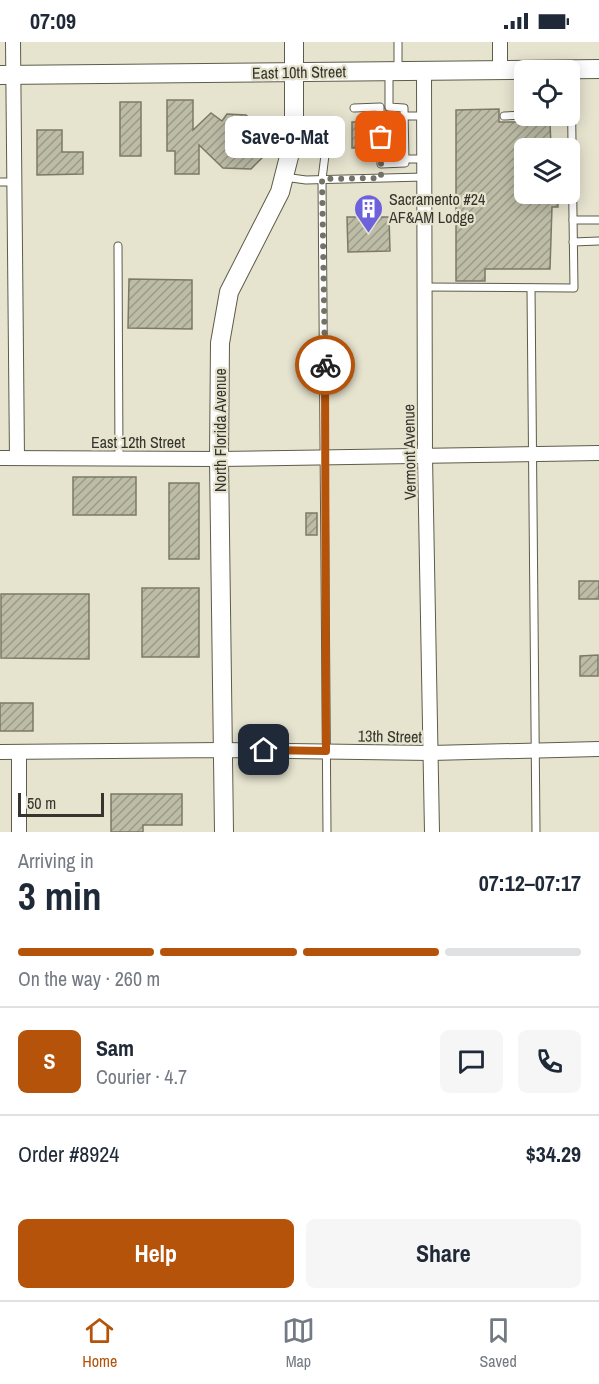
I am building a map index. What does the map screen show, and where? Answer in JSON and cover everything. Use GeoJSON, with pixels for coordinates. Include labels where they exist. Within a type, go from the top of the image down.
{"type":"FeatureCollection","features":[{"type":"Feature","properties":{"kind":"main road","name":"North Florida Avenue"},"geometry":{"type":"LineString","coordinates":[[224,832],[219,459],[220,343],[229,292],[280,192],[294,137],[294,42]]}},
{"type":"Feature","properties":{"kind":"main road","name":"East 10th Street"},"geometry":{"type":"LineString","coordinates":[[580,70],[599,69]]}},
{"type":"Feature","properties":{"kind":"main road","name":"East 10th Street"},"geometry":{"type":"LineString","coordinates":[[7,75],[514,70]]}},
{"type":"Feature","properties":{"kind":"street"},"geometry":{"type":"LineString","coordinates":[[13,42],[7,75],[15,182],[17,458]]}},
{"type":"Feature","properties":{"kind":"street"},"geometry":{"type":"LineString","coordinates":[[500,42],[500,70]]}},
{"type":"Feature","properties":{"kind":"street","name":"Vermont Avenue"},"geometry":{"type":"LineString","coordinates":[[424,71],[425,457],[432,832]]}},
{"type":"Feature","properties":{"kind":"street","name":"East 12th Street"},"geometry":{"type":"LineString","coordinates":[[0,458],[219,459],[599,453]]}},
{"type":"Feature","properties":{"kind":"street","name":"13th Street"},"geometry":{"type":"LineString","coordinates":[[0,752],[222,750],[431,753],[599,749]]}},
{"type":"Feature","properties":{"kind":"street"},"geometry":{"type":"LineString","coordinates":[[19,752],[19,832]]}},
{"type":"Feature","properties":{"kind":"lane"},"geometry":{"type":"LineString","coordinates":[[389,107],[398,42]]}},
{"type":"Feature","properties":{"kind":"lane"},"geometry":{"type":"LineString","coordinates":[[380,107],[383,124],[381,178]]}},
{"type":"Feature","properties":{"kind":"lane"},"geometry":{"type":"LineString","coordinates":[[354,108],[404,108],[401,137],[405,178]]}},
{"type":"Feature","properties":{"kind":"lane"},"geometry":{"type":"LineString","coordinates":[[402,121],[424,116]]}},
{"type":"Feature","properties":{"kind":"lane"},"geometry":{"type":"LineString","coordinates":[[504,116],[514,116]]}},
{"type":"Feature","properties":{"kind":"lane"},"geometry":{"type":"LineString","coordinates":[[424,287],[574,288],[572,126]]}},
{"type":"Feature","properties":{"kind":"lane"},"geometry":{"type":"LineString","coordinates":[[294,137],[325,154],[322,179],[326,458],[327,832]]}},
{"type":"Feature","properties":{"kind":"lane"},"geometry":{"type":"LineString","coordinates":[[381,164],[424,159]]}},
{"type":"Feature","properties":{"kind":"lane"},"geometry":{"type":"LineString","coordinates":[[284,177],[322,179],[424,177]]}},
{"type":"Feature","properties":{"kind":"lane"},"geometry":{"type":"LineString","coordinates":[[0,182],[15,182]]}},
{"type":"Feature","properties":{"kind":"lane"},"geometry":{"type":"LineString","coordinates":[[573,220],[599,220]]}},
{"type":"Feature","properties":{"kind":"lane"},"geometry":{"type":"LineString","coordinates":[[573,242],[599,242]]}},
{"type":"Feature","properties":{"kind":"lane"},"geometry":{"type":"LineString","coordinates":[[118,246],[119,458]]}},
{"type":"Feature","properties":{"kind":"lane"},"geometry":{"type":"LineString","coordinates":[[531,288],[536,832]]}},
{"type":"Feature","properties":{"kind":"building"},"geometry":{"type":"Polygon","coordinates":[[[167,100],[193,100],[193,130],[211,113],[222,121],[227,114],[246,115],[257,125],[270,125],[271,149],[251,169],[223,168],[199,145],[199,174],[175,174],[175,151],[167,151],[167,100]]]}},
{"type":"Feature","properties":{"kind":"building"},"geometry":{"type":"Polygon","coordinates":[[[120,102],[141,102],[141,156],[120,156],[120,102]]]}},
{"type":"Feature","properties":{"kind":"building"},"geometry":{"type":"Polygon","coordinates":[[[499,109],[499,122],[514,122],[514,126],[550,126],[551,138],[514,138],[514,204],[558,204],[558,207],[552,207],[550,269],[485,269],[485,281],[456,281],[456,110],[499,109]]]}},
{"type":"Feature","properties":{"kind":"building"},"geometry":{"type":"Polygon","coordinates":[[[386,111],[398,113],[399,158],[387,158],[386,111]]]}},
{"type":"Feature","properties":{"kind":"building"},"geometry":{"type":"Polygon","coordinates":[[[352,122],[375,122],[375,148],[352,148],[352,122]]]}},
{"type":"Feature","properties":{"kind":"building"},"geometry":{"type":"Polygon","coordinates":[[[37,130],[62,130],[62,152],[83,152],[83,174],[37,175],[37,130]]]}},
{"type":"Feature","properties":{"kind":"building","name":"Sacramento #24 AF&AM Lodge"},"geometry":{"type":"Polygon","coordinates":[[[347,217],[389,217],[390,251],[348,252],[347,217]]]}},
{"type":"Feature","properties":{"kind":"building"},"geometry":{"type":"Polygon","coordinates":[[[129,279],[192,280],[192,329],[128,328],[129,279]]]}},
{"type":"Feature","properties":{"kind":"building"},"geometry":{"type":"Polygon","coordinates":[[[73,477],[136,477],[136,515],[73,515],[73,477]]]}},
{"type":"Feature","properties":{"kind":"building"},"geometry":{"type":"Polygon","coordinates":[[[169,483],[199,483],[199,559],[169,559],[169,483]]]}},
{"type":"Feature","properties":{"kind":"building"},"geometry":{"type":"Polygon","coordinates":[[[306,513],[317,513],[317,535],[306,535],[306,513]]]}},
{"type":"Feature","properties":{"kind":"building"},"geometry":{"type":"Polygon","coordinates":[[[579,581],[599,581],[599,599],[579,599],[579,581]]]}},
{"type":"Feature","properties":{"kind":"building"},"geometry":{"type":"Polygon","coordinates":[[[142,588],[199,588],[199,657],[142,657],[142,588]]]}},
{"type":"Feature","properties":{"kind":"building"},"geometry":{"type":"Polygon","coordinates":[[[1,594],[89,594],[89,659],[1,658],[1,594]]]}},
{"type":"Feature","properties":{"kind":"building"},"geometry":{"type":"Polygon","coordinates":[[[598,655],[598,676],[580,676],[580,656],[598,655]]]}},
{"type":"Feature","properties":{"kind":"building"},"geometry":{"type":"Polygon","coordinates":[[[0,703],[33,703],[33,731],[0,731],[0,703]]]}},
{"type":"Feature","properties":{"kind":"building"},"geometry":{"type":"Polygon","coordinates":[[[111,794],[182,794],[182,825],[143,825],[143,832],[111,832],[111,794]]]}},
{"type":"Feature","properties":{"kind":"way so far"},"geometry":{"type":"LineString","coordinates":[[325,365],[322,179],[381,178],[381,137]]}},
{"type":"Feature","properties":{"kind":"place","name":"Save-o-Mat"},"geometry":{"type":"Point","coordinates":[381,137]}},
{"type":"Feature","properties":{"kind":"place","name":"Sacramento #24 AF&AM Lodge"},"geometry":{"type":"Point","coordinates":[368,234]}},
{"type":"Feature","properties":{"kind":"route"},"geometry":{"type":"LineString","coordinates":[[264,750],[326,751],[325,365]]}}]}
